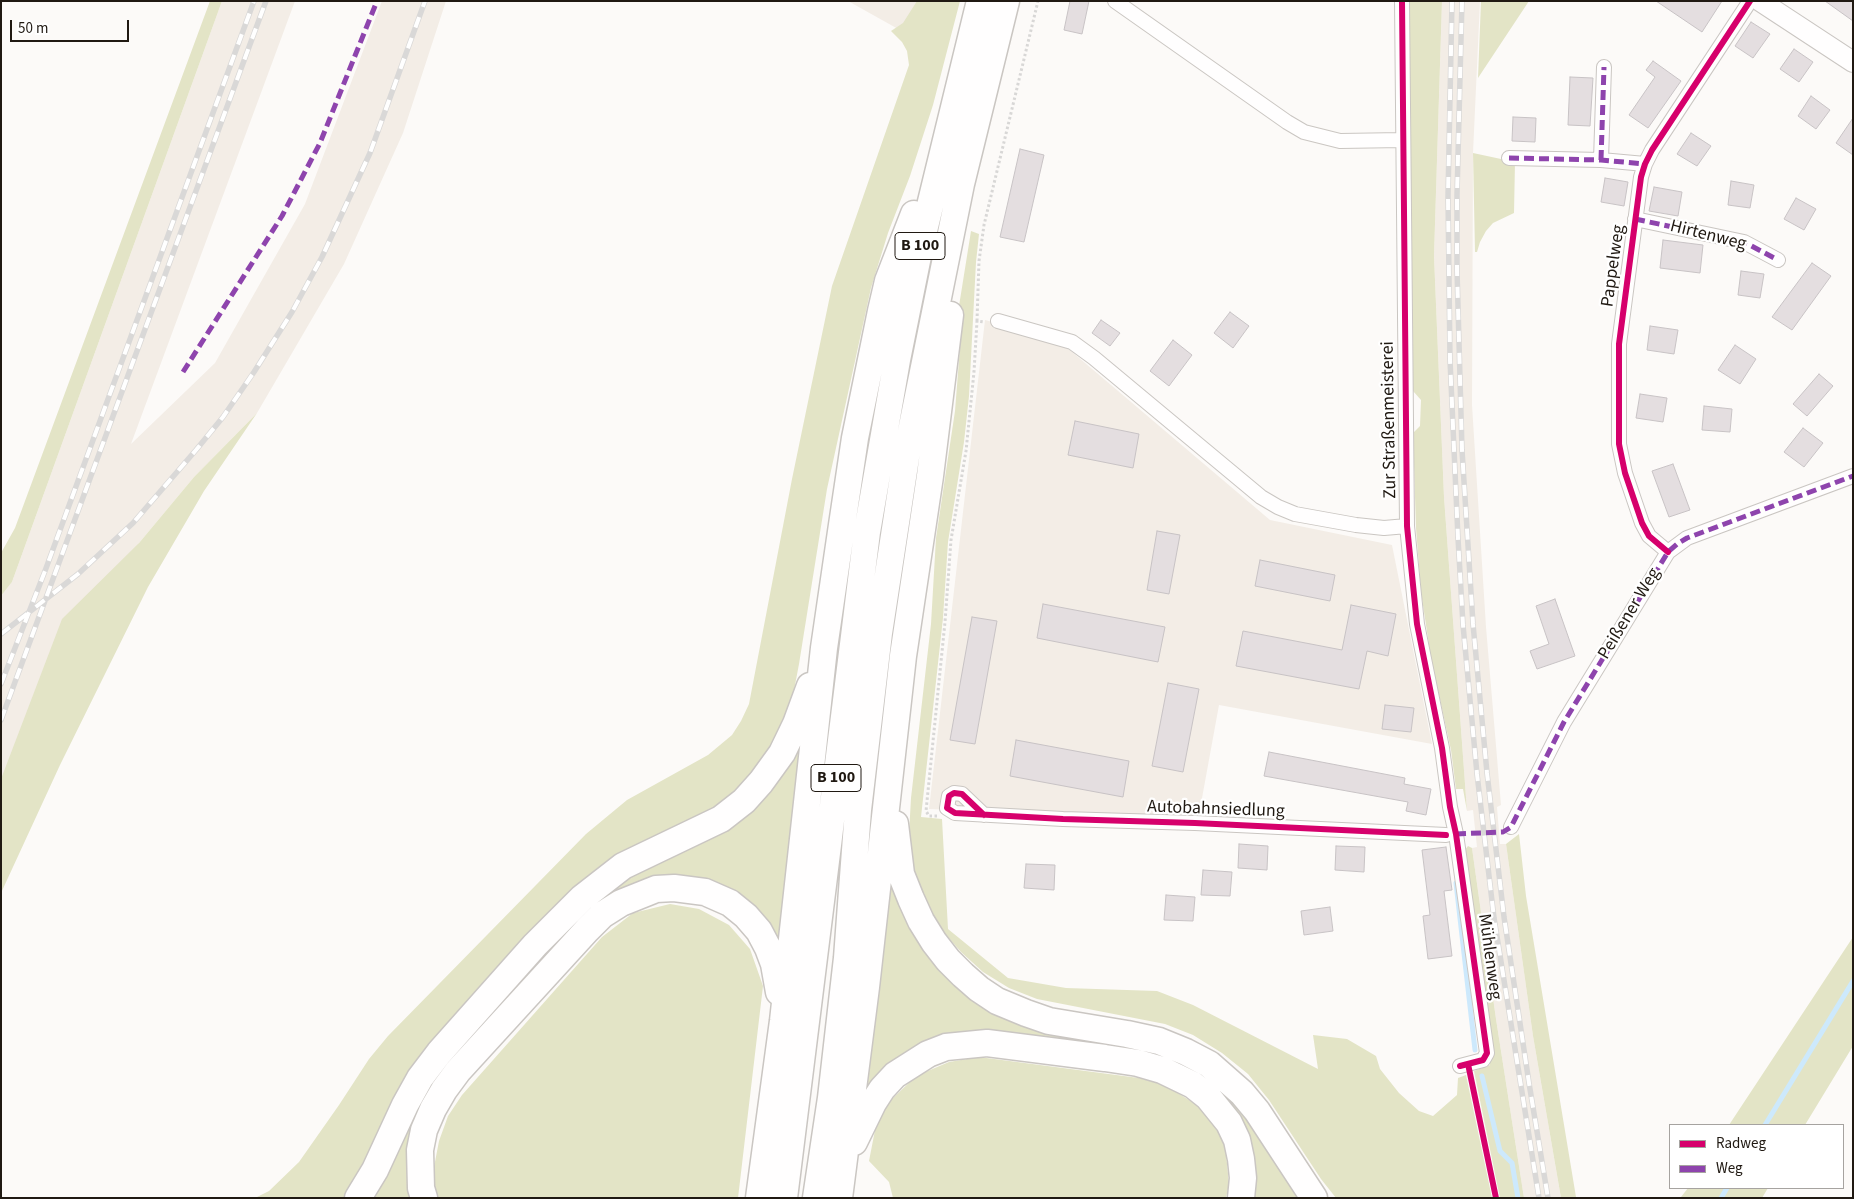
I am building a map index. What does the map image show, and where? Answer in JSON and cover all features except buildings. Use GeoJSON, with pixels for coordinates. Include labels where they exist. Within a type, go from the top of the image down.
{"type":"FeatureCollection","features":[{"type":"Feature","properties":{"kind":"highway","name":"B 100"},"geometry":{"type":"LineString","coordinates":[[784,1198],[867,532],[897,360],[919,251],[980,1]]}},
{"type":"Feature","properties":{"kind":"highway","name":"B 100"},"geometry":{"type":"LineString","coordinates":[[816,1198],[831,1098],[845,976],[858,810],[882,615],[907,451],[961,184],[1006,1]]}},
{"type":"Feature","properties":{"kind":"highway"},"geometry":{"type":"LineString","coordinates":[[759,1198],[783,1021],[824,648],[854,448],[880,311],[888,281],[947,132]]}},
{"type":"Feature","properties":{"kind":"highway"},"geometry":{"type":"LineString","coordinates":[[839,1198],[865,997],[905,647],[930,476],[959,252],[961,184]]}},
{"type":"Feature","properties":{"kind":"highway"},"geometry":{"type":"LineString","coordinates":[[358,1198],[375,1170],[405,1105],[420,1078],[446,1046],[566,913],[623,866],[721,819],[744,801],[761,782],[773,767],[789,740],[824,648]]}},
{"type":"Feature","properties":{"kind":"highway"},"geometry":{"type":"LineString","coordinates":[[890,776],[901,874],[921,921],[948,960],[962,975],[979,989],[997,1000],[1026,1014],[1158,1041],[1209,1064],[1242,1093],[1314,1198]]}},
{"type":"Feature","properties":{"kind":"highway"},"geometry":{"type":"LineString","coordinates":[[424,1198],[421,1188],[420,1150],[424,1130],[444,1090],[458,1071],[587,930],[602,915],[621,903],[656,889],[674,888],[705,892],[730,903],[746,916],[759,931],[768,948],[778,983],[783,1021]]}},
{"type":"Feature","properties":{"kind":"highway"},"geometry":{"type":"LineString","coordinates":[[843,1168],[872,1103],[895,1076],[928,1054],[946,1047],[987,1043],[1008,1044],[1138,1063],[1162,1070],[1193,1085],[1220,1110],[1229,1123],[1241,1159],[1243,1178],[1242,1198]]}},
{"type":"Feature","properties":{"kind":"street"},"geometry":{"type":"LineString","coordinates":[[1115,1],[1304,132],[1340,141],[1402,140]]}},
{"type":"Feature","properties":{"kind":"street","name":"Zur Straßenmeisterei"},"geometry":{"type":"LineString","coordinates":[[1402,1],[1407,526],[1417,624],[1442,748],[1452,835]]}},
{"type":"Feature","properties":{"kind":"street","name":"Pappelweg"},"geometry":{"type":"LineString","coordinates":[[1668,552],[1658,546],[1649,536],[1642,523],[1625,473],[1619,444],[1619,344],[1641,177],[1652,150],[1750,1]]}},
{"type":"Feature","properties":{"kind":"street"},"geometry":{"type":"LineString","coordinates":[[1760,1],[1853,62]]}},
{"type":"Feature","properties":{"kind":"street"},"geometry":{"type":"LineString","coordinates":[[1601,160],[1604,67]]}},
{"type":"Feature","properties":{"kind":"street"},"geometry":{"type":"LineString","coordinates":[[1509,158],[1601,160],[1645,164]]}},
{"type":"Feature","properties":{"kind":"street","name":"Hirtenweg"},"geometry":{"type":"LineString","coordinates":[[1635,219],[1744,242],[1778,260]]}},
{"type":"Feature","properties":{"kind":"street"},"geometry":{"type":"LineString","coordinates":[[998,320],[1072,342],[1094,358],[1261,497],[1278,508],[1295,514],[1356,525],[1384,528],[1407,526]]}},
{"type":"Feature","properties":{"kind":"street","name":"Peißener Weg"},"geometry":{"type":"LineString","coordinates":[[1512,826],[1564,722],[1668,552],[1687,538],[1853,476]]}},
{"type":"Feature","properties":{"kind":"street"},"geometry":{"type":"LineString","coordinates":[[950,811],[947,808],[949,796],[954,793],[962,794],[984,815]]}},
{"type":"Feature","properties":{"kind":"street","name":"Autobahnsiedlung"},"geometry":{"type":"LineString","coordinates":[[950,811],[984,815],[1452,835]]}},
{"type":"Feature","properties":{"kind":"street","name":"Mühlenweg"},"geometry":{"type":"LineString","coordinates":[[1452,835],[1487,1052],[1483,1060],[1460,1066]]}},
{"type":"Feature","properties":{"kind":"path"},"geometry":{"type":"LineString","coordinates":[[950,811],[946,817],[929,816],[926,811],[945,622],[951,540],[966,451],[974,372],[979,261],[984,225],[1038,1]]}},
{"type":"Feature","properties":{"kind":"path"},"geometry":{"type":"LineString","coordinates":[[977,321],[996,325],[998,320]]}},
{"type":"Feature","properties":{"kind":"shaded area"},"geometry":{"type":"Polygon","coordinates":[[[222,1],[295,1],[131,444],[215,363],[305,204],[382,1],[446,1],[403,133],[344,264],[257,413],[194,477],[139,543],[1,779],[1,596],[12,582],[222,1]]]}},
{"type":"Feature","properties":{"kind":"shaded area"},"geometry":{"type":"Polygon","coordinates":[[[848,1],[952,1],[941,53],[848,1]]]}},
{"type":"Feature","properties":{"kind":"shaded area"},"geometry":{"type":"Polygon","coordinates":[[[1442,1],[1480,1],[1473,153],[1472,405],[1486,627],[1501,805],[1497,807],[1500,844],[1506,844],[1533,1036],[1561,1198],[1524,1198],[1472,848],[1477,847],[1473,810],[1467,811],[1444,497],[1434,256],[1442,1]]]}},
{"type":"Feature","properties":{"kind":"shaded area"},"geometry":{"type":"Polygon","coordinates":[[[985,320],[1058,340],[1270,520],[1392,545],[1432,744],[1219,705],[1198,820],[929,809],[985,320]]]}},
{"type":"Feature","properties":{"kind":"green space"},"geometry":{"type":"Polygon","coordinates":[[[210,1],[222,1],[12,582],[1,596],[1,553],[15,528],[210,1]]]}},
{"type":"Feature","properties":{"kind":"green space"},"geometry":{"type":"Polygon","coordinates":[[[917,1],[960,1],[933,105],[910,176],[888,233],[871,288],[827,489],[799,664],[792,701],[785,723],[762,764],[731,797],[540,931],[350,1198],[255,1198],[269,1191],[299,1162],[369,1059],[388,1036],[586,834],[627,800],[708,755],[732,735],[741,721],[749,704],[792,479],[832,286],[909,65],[907,51],[902,42],[891,31],[903,23],[917,1]]]}},
{"type":"Feature","properties":{"kind":"green space"},"geometry":{"type":"Polygon","coordinates":[[[1409,1],[1442,1],[1434,256],[1444,497],[1467,811],[1463,789],[1456,789],[1451,750],[1431,658],[1421,592],[1416,528],[1413,433],[1420,426],[1421,400],[1413,391],[1409,1]]]}},
{"type":"Feature","properties":{"kind":"green space"},"geometry":{"type":"Polygon","coordinates":[[[1481,1],[1529,1],[1478,78],[1481,1]]]}},
{"type":"Feature","properties":{"kind":"green space"},"geometry":{"type":"Polygon","coordinates":[[[1473,153],[1515,162],[1514,213],[1493,223],[1486,231],[1477,252],[1475,252],[1473,153]]]}},
{"type":"Feature","properties":{"kind":"green space"},"geometry":{"type":"Polygon","coordinates":[[[971,231],[979,234],[969,396],[964,442],[948,542],[943,618],[921,817],[942,819],[948,929],[1008,978],[1066,988],[1157,991],[1193,1005],[1318,1069],[1313,1035],[1347,1039],[1376,1056],[1380,1069],[1399,1093],[1419,1111],[1433,1116],[1457,1095],[1458,1078],[1466,1075],[1492,1198],[1336,1198],[1321,1179],[1269,1100],[1248,1074],[1222,1053],[1193,1035],[1165,1024],[1037,999],[1009,988],[983,972],[961,952],[941,929],[925,902],[914,869],[909,834],[911,798],[931,624],[936,538],[955,411],[963,309],[959,306],[971,231]]]}},
{"type":"Feature","properties":{"kind":"green space"},"geometry":{"type":"Polygon","coordinates":[[[257,413],[204,491],[148,587],[60,765],[1,893],[1,779],[62,619],[139,543],[194,477],[257,413]]]}},
{"type":"Feature","properties":{"kind":"green space"},"geometry":{"type":"Polygon","coordinates":[[[802,735],[782,962],[758,920],[651,885],[440,1087],[416,1198],[375,1198],[411,1114],[447,1059],[564,931],[614,885],[696,843],[802,735]]]}},
{"type":"Feature","properties":{"kind":"green space"},"geometry":{"type":"Polygon","coordinates":[[[1519,834],[1526,896],[1576,1197],[1681,1197],[1687,1189],[1767,1189],[1762,1198],[1561,1198],[1533,1036],[1506,844],[1519,834]]]}},
{"type":"Feature","properties":{"kind":"green space"},"geometry":{"type":"Polygon","coordinates":[[[1468,846],[1472,848],[1524,1198],[1500,1198],[1474,1071],[1490,1065],[1464,851],[1468,846]]]}},
{"type":"Feature","properties":{"kind":"green space"},"geometry":{"type":"Polygon","coordinates":[[[889,877],[939,968],[1198,1068],[1233,1096],[1304,1198],[1248,1198],[1200,1084],[966,1037],[865,1103],[889,877]]]}},
{"type":"Feature","properties":{"kind":"green space"},"geometry":{"type":"Polygon","coordinates":[[[670,904],[699,909],[729,925],[750,949],[763,986],[738,1198],[430,1198],[425,1169],[434,1167],[439,1141],[448,1116],[462,1095],[602,937],[633,913],[670,904]]]}},
{"type":"Feature","properties":{"kind":"green space"},"geometry":{"type":"Polygon","coordinates":[[[1853,937],[1853,1046],[1806,1124],[1730,1124],[1853,937]]]}},
{"type":"Feature","properties":{"kind":"green space"},"geometry":{"type":"Polygon","coordinates":[[[979,1057],[1139,1078],[1167,1086],[1203,1109],[1225,1143],[1229,1184],[1226,1198],[893,1198],[889,1182],[869,1161],[876,1125],[891,1100],[916,1076],[949,1062],[979,1057]]]}},
{"type":"Feature","properties":{"kind":"waterway"},"geometry":{"type":"LineString","coordinates":[[1456,883],[1475,1050]]}},
{"type":"Feature","properties":{"kind":"waterway"},"geometry":{"type":"LineString","coordinates":[[1766,1124],[1853,981]]}},
{"type":"Feature","properties":{"kind":"waterway"},"geometry":{"type":"LineString","coordinates":[[1482,1076],[1500,1151],[1512,1163],[1518,1198]]}},
{"type":"Feature","properties":{"kind":"waterway"},"geometry":{"type":"LineString","coordinates":[[1721,1198],[1726,1189]]}},
{"type":"Feature","properties":{"kind":"railway"},"geometry":{"type":"LineString","coordinates":[[1,684],[45,571],[254,1]]}},
{"type":"Feature","properties":{"kind":"railway"},"geometry":{"type":"LineString","coordinates":[[1,720],[266,1]]}},
{"type":"Feature","properties":{"kind":"railway"},"geometry":{"type":"LineString","coordinates":[[1,634],[78,574],[133,523],[223,417],[254,372],[292,312],[322,257],[370,153],[425,1]]}},
{"type":"Feature","properties":{"kind":"railway"},"geometry":{"type":"LineString","coordinates":[[1452,1],[1448,196],[1450,360],[1463,625],[1477,774],[1494,918],[1539,1198]]}},
{"type":"Feature","properties":{"kind":"railway"},"geometry":{"type":"LineString","coordinates":[[1462,1],[1457,270],[1462,450],[1473,624],[1487,773],[1504,917],[1548,1198]]}},
{"type":"Feature","properties":{"kind":"marked path"},"geometry":{"type":"LineString","coordinates":[[183,372],[282,216],[320,143],[377,1]]}},
{"type":"Feature","properties":{"kind":"marked path"},"geometry":{"type":"LineString","coordinates":[[1601,160],[1604,67]]}},
{"type":"Feature","properties":{"kind":"marked path"},"geometry":{"type":"LineString","coordinates":[[1509,158],[1601,160],[1645,164]]}},
{"type":"Feature","properties":{"kind":"marked path"},"geometry":{"type":"LineString","coordinates":[[1635,219],[1744,242],[1778,260]]}},
{"type":"Feature","properties":{"kind":"marked path"},"geometry":{"type":"LineString","coordinates":[[1456,834],[1503,832],[1511,827],[1564,722],[1668,552],[1687,538],[1853,476]]}},
{"type":"Feature","properties":{"kind":"cycle path"},"geometry":{"type":"LineString","coordinates":[[1402,1],[1407,526],[1417,624],[1442,748],[1487,1053],[1483,1060],[1460,1066]]}},
{"type":"Feature","properties":{"kind":"cycle path"},"geometry":{"type":"LineString","coordinates":[[1668,552],[1649,536],[1642,523],[1625,473],[1619,444],[1619,344],[1641,177],[1652,150],[1750,1]]}},
{"type":"Feature","properties":{"kind":"cycle path"},"geometry":{"type":"LineString","coordinates":[[984,815],[962,794],[954,793],[949,796],[947,808],[955,813],[1063,819],[1195,823],[1446,835]]}},
{"type":"Feature","properties":{"kind":"cycle path"},"geometry":{"type":"LineString","coordinates":[[1468,1064],[1496,1198]]}}]}
